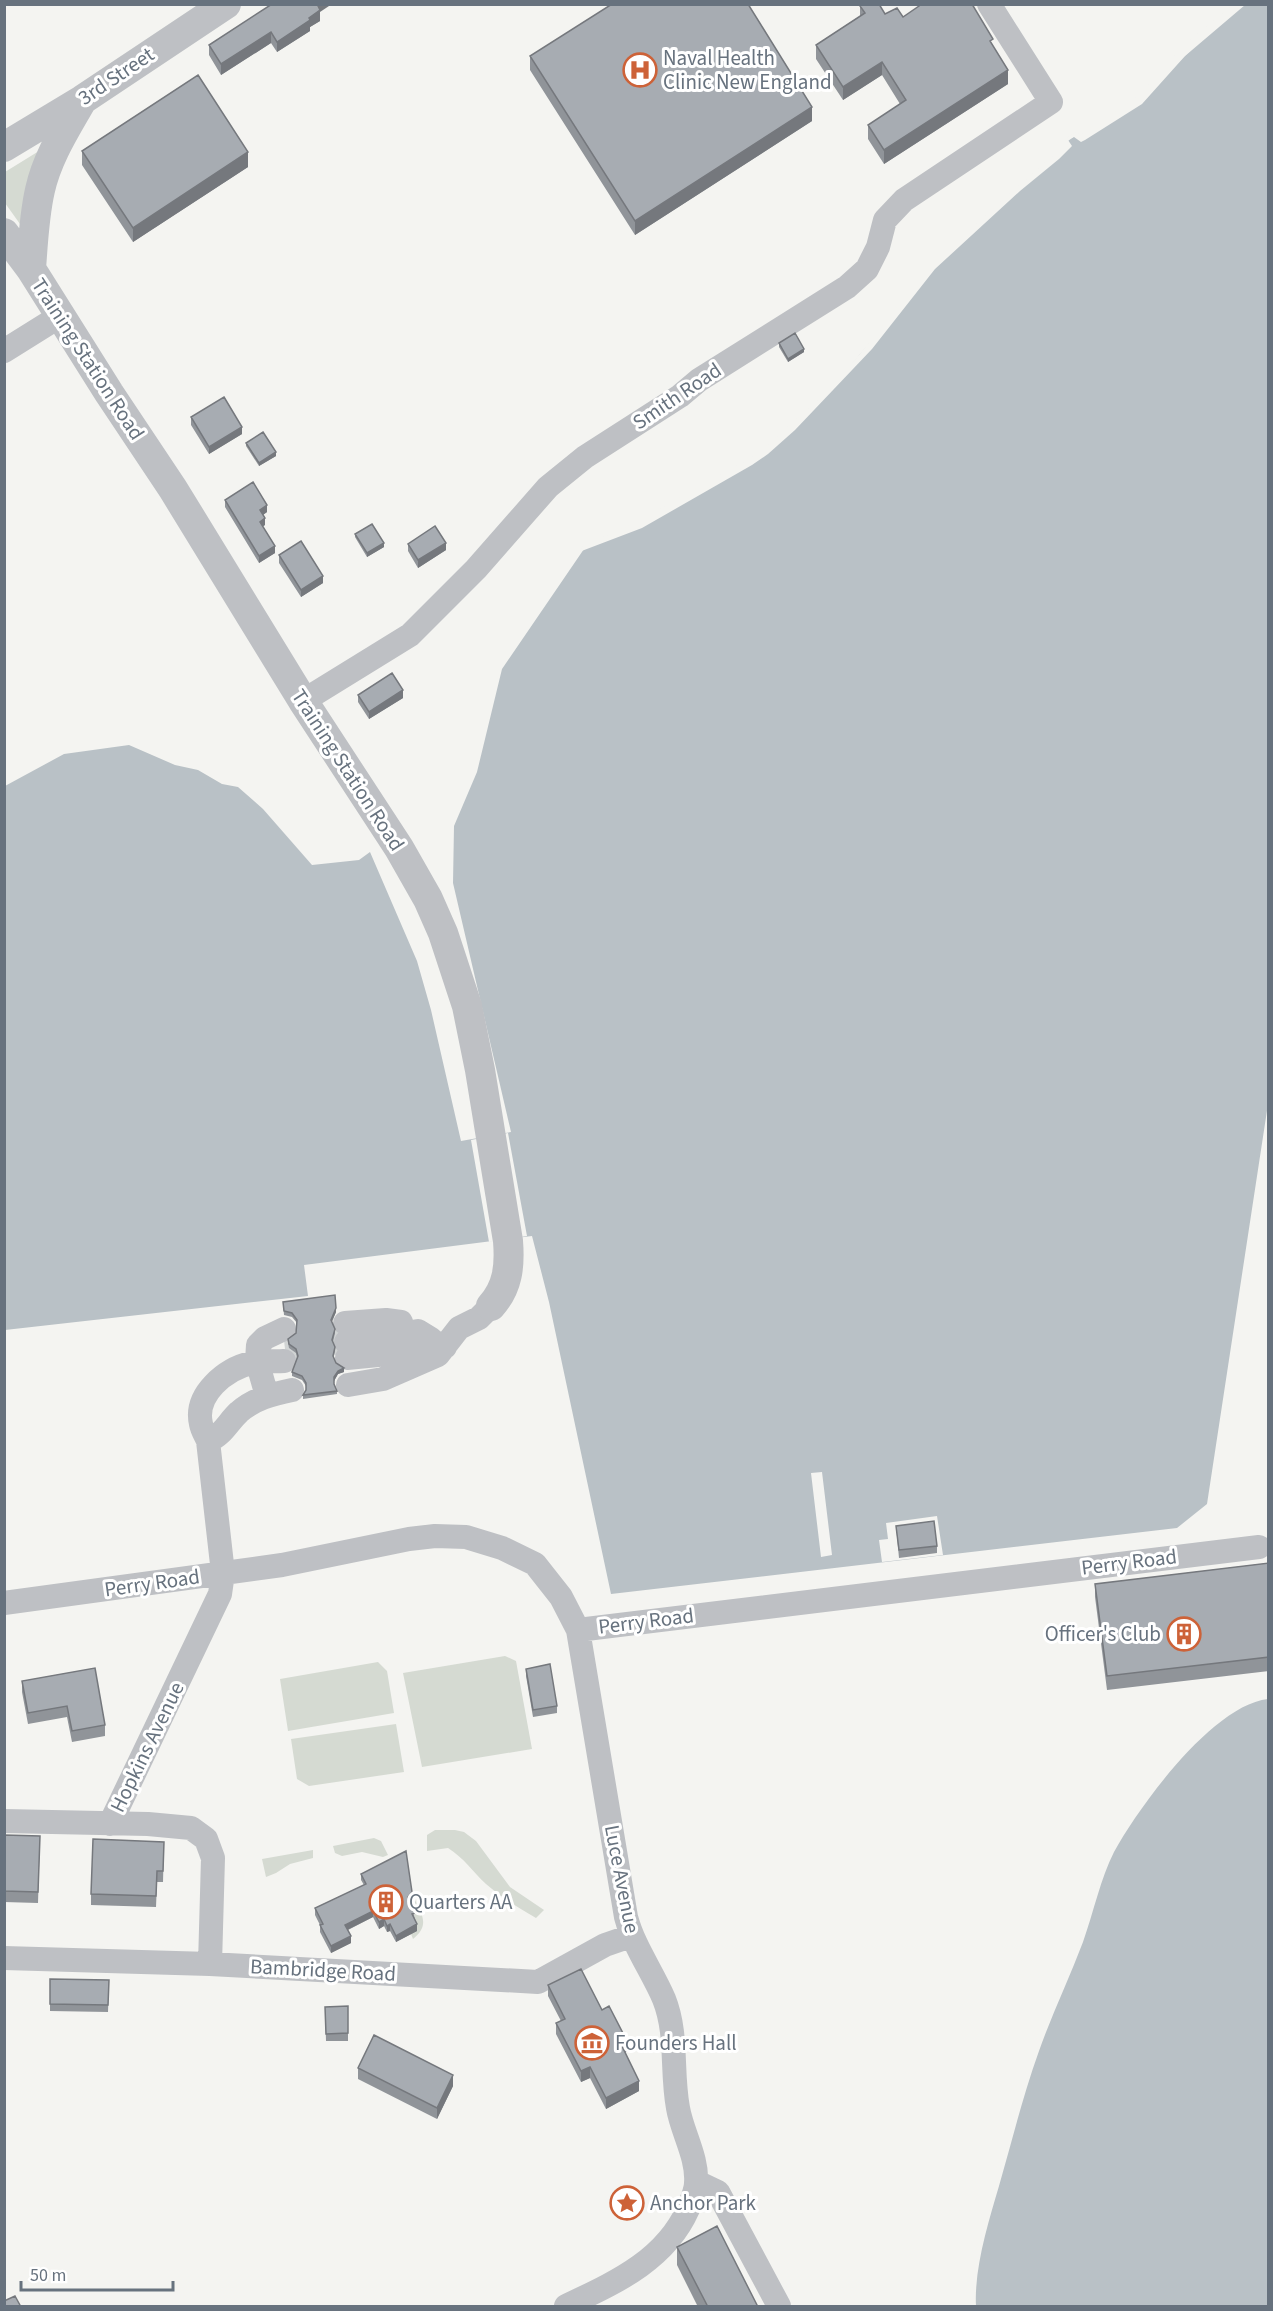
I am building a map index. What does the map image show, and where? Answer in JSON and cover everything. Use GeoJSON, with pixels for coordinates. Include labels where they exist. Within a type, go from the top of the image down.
{"type":"FeatureCollection","features":[{"type":"Feature","properties":{"kind":"street","name":"3rd Street"},"geometry":{"type":"LineString","coordinates":[[4,147],[82,100],[226,4]]}},
{"type":"Feature","properties":{"kind":"street","name":"Smith Road"},"geometry":{"type":"LineString","coordinates":[[303,700],[410,636],[476,569],[548,487],[585,457],[680,396],[699,380],[847,287],[867,269],[878,247],[885,220],[904,200],[1051,102],[989,4]]}},
{"type":"Feature","properties":{"kind":"street"},"geometry":{"type":"LineString","coordinates":[[31,269],[43,178],[57,145],[82,100]]}},
{"type":"Feature","properties":{"kind":"street","name":"Training Station Road"},"geometry":{"type":"LineString","coordinates":[[4,233],[31,269],[173,489],[303,700],[399,848],[428,899],[443,933],[467,1006],[480,1070],[508,1241],[510,1259],[506,1283],[491,1306],[479,1318],[433,1340],[438,1355],[383,1379],[357,1384],[350,1345]]}},
{"type":"Feature","properties":{"kind":"street"},"geometry":{"type":"LineString","coordinates":[[4,351],[60,316]]}},
{"type":"Feature","properties":{"kind":"street"},"geometry":{"type":"LineString","coordinates":[[350,1345],[386,1320],[412,1325],[433,1340]]}},
{"type":"Feature","properties":{"kind":"street"},"geometry":{"type":"LineString","coordinates":[[223,1573],[208,1441],[200,1423],[201,1408],[216,1382],[231,1370],[257,1362],[284,1346],[265,1338],[258,1345],[257,1362],[267,1396]]}},
{"type":"Feature","properties":{"kind":"street"},"geometry":{"type":"LineString","coordinates":[[350,1345],[378,1355],[433,1340]]}},
{"type":"Feature","properties":{"kind":"street"},"geometry":{"type":"LineString","coordinates":[[208,1441],[218,1437],[238,1413],[253,1402],[292,1390]]}},
{"type":"Feature","properties":{"kind":"street","name":"Perry Road"},"geometry":{"type":"LineString","coordinates":[[4,1603],[314,1560],[409,1539],[435,1536],[466,1537],[502,1548],[535,1564],[561,1597],[578,1630],[1259,1547]]}},
{"type":"Feature","properties":{"kind":"street","name":"Hopkins Avenue"},"geometry":{"type":"LineString","coordinates":[[4,1821],[110,1824],[220,1594],[223,1573]]}},
{"type":"Feature","properties":{"kind":"street","name":"Luce Avenue"},"geometry":{"type":"LineString","coordinates":[[578,1630],[631,1936],[663,1998],[669,2015],[674,2042],[678,2108],[690,2146],[697,2182]]}},
{"type":"Feature","properties":{"kind":"street"},"geometry":{"type":"LineString","coordinates":[[110,1824],[191,1828],[206,1839],[213,1858],[210,1964]]}},
{"type":"Feature","properties":{"kind":"street","name":"Bambridge Road"},"geometry":{"type":"LineString","coordinates":[[4,1958],[210,1964],[538,1982],[605,1946],[631,1936]]}},
{"type":"Feature","properties":{"kind":"street"},"geometry":{"type":"LineString","coordinates":[[566,2307],[620,2280],[667,2243],[681,2223],[697,2182],[718,2192],[779,2307]]}},
{"type":"Feature","properties":{"kind":"shaded area"},"geometry":{"type":"Polygon","coordinates":[[[1239,5],[1268,5],[1268,1104],[1207,1504],[1177,1528],[611,1594],[549,1302],[532,1236],[304,1265],[308,1296],[5,1330],[5,786],[64,754],[129,745],[175,765],[198,770],[222,784],[238,787],[263,809],[312,865],[359,860],[370,852],[417,961],[431,1010],[461,1141],[511,1132],[453,883],[454,826],[477,772],[502,669],[584,549],[636,526],[757,457],[821,401],[917,286],[971,232],[1069,145],[1068,141],[1076,135],[1081,137],[1139,99],[1239,5]]]}},
{"type":"Feature","properties":{"kind":"shaded area"},"geometry":{"type":"Polygon","coordinates":[[[39,151],[20,224],[5,203],[5,172],[39,151]]]}},
{"type":"Feature","properties":{"kind":"shaded area"},"geometry":{"type":"Polygon","coordinates":[[[505,1656],[516,1661],[532,1749],[422,1767],[403,1673],[505,1656]]]}},
{"type":"Feature","properties":{"kind":"shaded area"},"geometry":{"type":"Polygon","coordinates":[[[378,1662],[387,1671],[394,1713],[288,1731],[280,1679],[378,1662]]]}},
{"type":"Feature","properties":{"kind":"shaded area"},"geometry":{"type":"Polygon","coordinates":[[[1268,1699],[1268,2306],[976,2306],[977,2277],[990,2215],[1028,2084],[1044,2037],[1083,1942],[1109,1862],[1141,1809],[1180,1760],[1224,1719],[1247,1705],[1268,1699]]]}},
{"type":"Feature","properties":{"kind":"shaded area"},"geometry":{"type":"Polygon","coordinates":[[[396,1724],[404,1772],[309,1786],[297,1779],[291,1739],[396,1724]]]}},
{"type":"Feature","properties":{"kind":"shaded area"},"geometry":{"type":"Polygon","coordinates":[[[435,1830],[464,1832],[476,1841],[510,1887],[544,1910],[536,1918],[516,1906],[486,1884],[448,1848],[427,1851],[427,1835],[435,1830]]]}},
{"type":"Feature","properties":{"kind":"shaded area"},"geometry":{"type":"Polygon","coordinates":[[[374,1838],[381,1841],[388,1855],[383,1857],[362,1852],[342,1856],[335,1853],[333,1846],[374,1838]]]}},
{"type":"Feature","properties":{"kind":"shaded area"},"geometry":{"type":"Polygon","coordinates":[[[313,1850],[313,1858],[290,1864],[266,1877],[262,1859],[313,1850]]]}},
{"type":"Feature","properties":{"kind":"shaded area"},"geometry":{"type":"Polygon","coordinates":[[[414,1898],[422,1914],[423,1924],[422,1929],[413,1939],[412,1921],[415,1919],[409,1900],[414,1898]]]}},
{"type":"Feature","properties":{"kind":"pier"},"geometry":{"type":"Polygon","coordinates":[[[1234,4],[1245,5],[1185,56],[1142,104],[1081,142],[1074,137],[1068,140],[1072,146],[1059,159],[1020,191],[935,269],[872,349],[795,430],[768,454],[642,528],[579,552],[583,546],[635,523],[756,455],[819,399],[859,355],[915,284],[969,230],[1066,144],[1066,138],[1075,132],[1081,134],[1137,97],[1186,43],[1234,4]]]}},
{"type":"Feature","properties":{"kind":"pier"},"geometry":{"type":"Polygon","coordinates":[[[508,1133],[527,1236],[489,1242],[471,1140],[508,1133]]]}},
{"type":"Feature","properties":{"kind":"pier"},"geometry":{"type":"Polygon","coordinates":[[[822,1472],[832,1555],[821,1557],[811,1473],[822,1472]]]}},
{"type":"Feature","properties":{"kind":"pier"},"geometry":{"type":"Polygon","coordinates":[[[937,1516],[943,1555],[882,1562],[879,1540],[888,1539],[886,1523],[937,1516]]]}},
{"type":"Feature","properties":{"kind":"building"},"geometry":{"type":"Polygon","coordinates":[[[272,4],[317,4],[320,10],[309,18],[310,20],[277,42],[271,32],[221,64],[209,45],[272,4]]]}},
{"type":"Feature","properties":{"kind":"building"},"geometry":{"type":"Polygon","coordinates":[[[612,4],[748,4],[812,107],[635,221],[530,56],[612,4]]]}},
{"type":"Feature","properties":{"kind":"building"},"geometry":{"type":"Polygon","coordinates":[[[879,4],[885,14],[897,8],[903,17],[922,4],[972,4],[993,39],[990,41],[1008,70],[884,150],[868,125],[906,100],[882,62],[843,87],[816,45],[865,13],[860,6],[879,4]]]}},
{"type":"Feature","properties":{"kind":"building"},"geometry":{"type":"Polygon","coordinates":[[[198,75],[248,152],[133,228],[82,151],[198,75]]]}},
{"type":"Feature","properties":{"kind":"building"},"geometry":{"type":"Polygon","coordinates":[[[795,333],[804,349],[788,359],[779,343],[795,333]]]}},
{"type":"Feature","properties":{"kind":"building"},"geometry":{"type":"Polygon","coordinates":[[[224,397],[242,427],[209,447],[191,417],[224,397]]]}},
{"type":"Feature","properties":{"kind":"building"},"geometry":{"type":"Polygon","coordinates":[[[263,432],[276,452],[259,463],[246,443],[263,432]]]}},
{"type":"Feature","properties":{"kind":"building"},"geometry":{"type":"Polygon","coordinates":[[[253,482],[267,505],[260,510],[265,518],[260,522],[275,546],[259,556],[225,500],[253,482]]]}},
{"type":"Feature","properties":{"kind":"building"},"geometry":{"type":"Polygon","coordinates":[[[372,524],[384,543],[367,553],[355,534],[372,524]]]}},
{"type":"Feature","properties":{"kind":"building"},"geometry":{"type":"Polygon","coordinates":[[[435,526],[446,543],[418,560],[408,544],[435,526]]]}},
{"type":"Feature","properties":{"kind":"building"},"geometry":{"type":"Polygon","coordinates":[[[301,541],[323,576],[301,590],[279,555],[301,541]]]}},
{"type":"Feature","properties":{"kind":"building"},"geometry":{"type":"Polygon","coordinates":[[[392,673],[403,690],[369,712],[358,695],[392,673]]]}},
{"type":"Feature","properties":{"kind":"building"},"geometry":{"type":"Polygon","coordinates":[[[335,1295],[336,1308],[331,1320],[335,1329],[332,1340],[335,1347],[333,1356],[336,1363],[344,1368],[334,1377],[337,1391],[303,1395],[306,1383],[302,1376],[292,1372],[298,1356],[296,1349],[289,1344],[288,1339],[296,1333],[297,1320],[292,1313],[284,1311],[283,1302],[335,1295]]]}},
{"type":"Feature","properties":{"kind":"building"},"geometry":{"type":"Polygon","coordinates":[[[934,1521],[937,1546],[899,1550],[896,1526],[934,1521]]]}},
{"type":"Feature","properties":{"kind":"building","name":"Officer's Club"},"geometry":{"type":"Polygon","coordinates":[[[1269,1563],[1269,1657],[1107,1676],[1095,1584],[1269,1563]]]}},
{"type":"Feature","properties":{"kind":"building"},"geometry":{"type":"Polygon","coordinates":[[[550,1664],[557,1706],[533,1710],[526,1669],[550,1664]]]}},
{"type":"Feature","properties":{"kind":"building"},"geometry":{"type":"Polygon","coordinates":[[[95,1668],[105,1725],[72,1731],[67,1706],[28,1713],[22,1681],[95,1668]]]}},
{"type":"Feature","properties":{"kind":"building"},"geometry":{"type":"Polygon","coordinates":[[[4,1835],[40,1836],[38,1892],[4,1891],[4,1835]]]}},
{"type":"Feature","properties":{"kind":"building"},"geometry":{"type":"Polygon","coordinates":[[[93,1839],[164,1842],[163,1871],[157,1871],[156,1896],[91,1894],[93,1839]]]}},
{"type":"Feature","properties":{"kind":"building"},"geometry":{"type":"Polygon","coordinates":[[[406,1851],[412,1892],[408,1897],[417,1924],[396,1936],[390,1924],[387,1926],[384,1919],[379,1922],[373,1911],[345,1925],[351,1936],[331,1946],[320,1925],[323,1924],[315,1908],[366,1884],[361,1874],[406,1851]]]}},
{"type":"Feature","properties":{"kind":"building","name":"Founders Hall"},"geometry":{"type":"Polygon","coordinates":[[[581,1969],[602,2010],[609,2006],[627,2041],[621,2044],[639,2081],[606,2098],[590,2067],[581,2071],[556,2023],[565,2019],[548,1985],[581,1969]]]}},
{"type":"Feature","properties":{"kind":"building"},"geometry":{"type":"Polygon","coordinates":[[[50,1979],[109,1980],[108,2005],[50,2004],[50,1979]]]}},
{"type":"Feature","properties":{"kind":"building"},"geometry":{"type":"Polygon","coordinates":[[[348,2006],[348,2033],[326,2034],[325,2007],[348,2006]]]}},
{"type":"Feature","properties":{"kind":"building"},"geometry":{"type":"Polygon","coordinates":[[[374,2035],[453,2075],[437,2108],[358,2068],[374,2035]]]}},
{"type":"Feature","properties":{"kind":"building"},"geometry":{"type":"Polygon","coordinates":[[[717,2226],[758,2307],[708,2307],[677,2247],[717,2226]]]}},
{"type":"Feature","properties":{"kind":"building"},"geometry":{"type":"Polygon","coordinates":[[[15,2296],[21,2307],[4,2307],[4,2301],[15,2296]]]}},
{"type":"Feature","properties":{"kind":"tunnel"},"geometry":{"type":"LineString","coordinates":[[285,1349],[346,1342]]}},
{"type":"Feature","properties":{"kind":"place","name":"Naval Health Clinic New England"},"geometry":{"type":"Point","coordinates":[640,70]}},
{"type":"Feature","properties":{"kind":"place","name":"Officer's Club"},"geometry":{"type":"Point","coordinates":[1184,1634]}},
{"type":"Feature","properties":{"kind":"place","name":"Quarters AA"},"geometry":{"type":"Point","coordinates":[386,1902]}},
{"type":"Feature","properties":{"kind":"place","name":"Founders Hall"},"geometry":{"type":"Point","coordinates":[592,2043]}},
{"type":"Feature","properties":{"kind":"place","name":"Anchor Park"},"geometry":{"type":"Point","coordinates":[627,2203]}}]}
